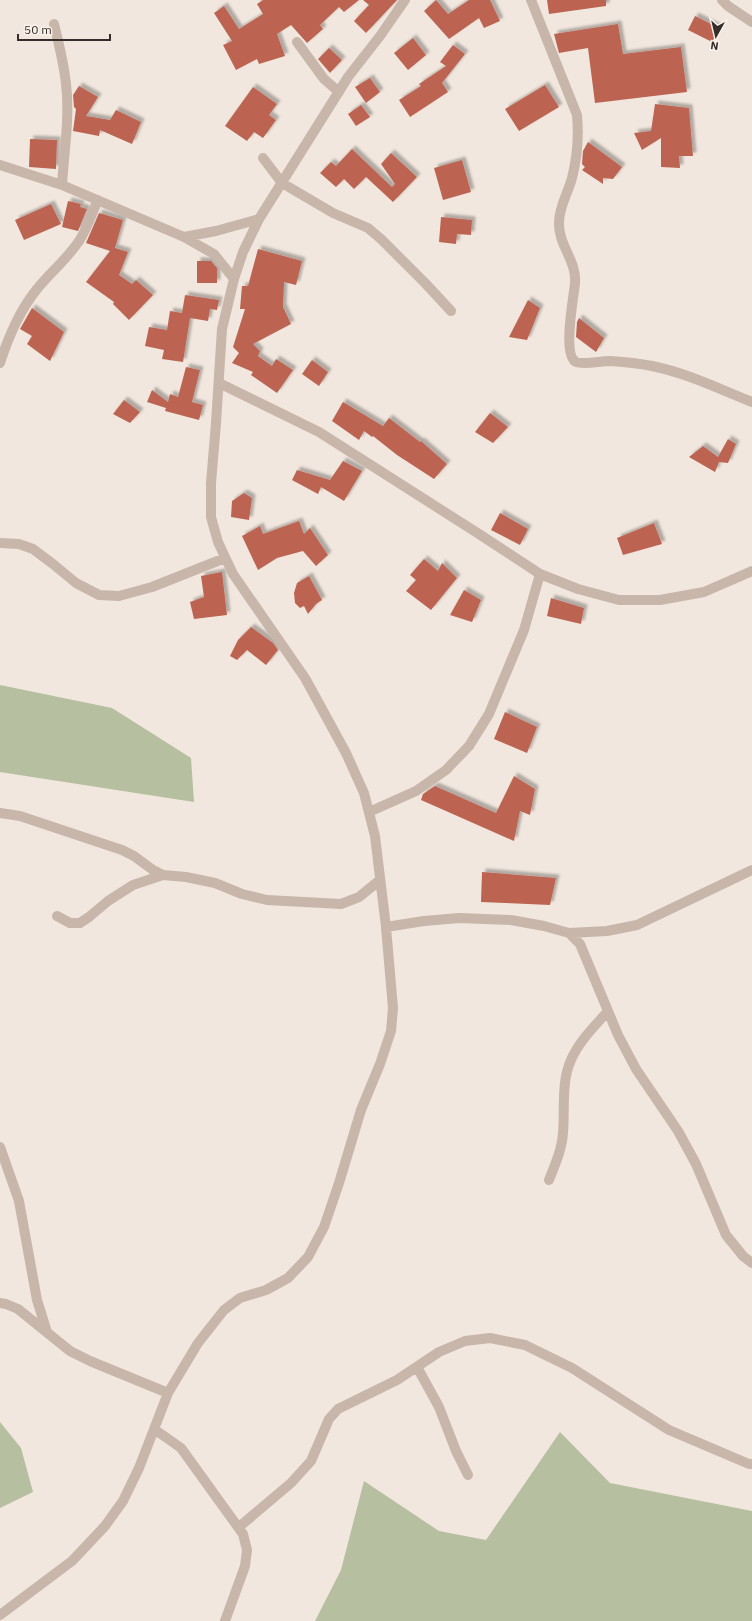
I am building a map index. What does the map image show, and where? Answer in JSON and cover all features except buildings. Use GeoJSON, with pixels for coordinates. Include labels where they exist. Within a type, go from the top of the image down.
{"type":"FeatureCollection","features":[{"type":"Feature","properties":{"kind":"street"},"geometry":{"type":"LineString","coordinates":[[0,1616],[72,1561],[105,1526],[124,1501],[140,1468],[168,1393],[198,1343],[224,1310],[240,1298],[266,1290],[288,1278],[308,1257],[324,1227],[339,1184],[361,1110],[380,1064],[391,1031],[393,1008],[386,927],[375,836],[364,793],[346,753],[305,678],[233,574],[225,558],[218,542],[211,517],[211,483],[222,329],[242,252],[259,219],[348,77],[405,0]]}},
{"type":"Feature","properties":{"kind":"street"},"geometry":{"type":"LineString","coordinates":[[531,0],[577,115],[578,129],[576,157],[572,178],[559,220],[560,238],[574,268],[575,280],[570,328],[570,352],[572,358],[576,362],[581,363],[616,361],[653,366],[704,382],[752,402]]}},
{"type":"Feature","properties":{"kind":"street"},"geometry":{"type":"LineString","coordinates":[[722,0],[728,6],[752,22]]}},
{"type":"Feature","properties":{"kind":"street"},"geometry":{"type":"LineString","coordinates":[[54,24],[66,84],[67,106],[62,185]]}},
{"type":"Feature","properties":{"kind":"street"},"geometry":{"type":"LineString","coordinates":[[297,42],[324,79],[339,92]]}},
{"type":"Feature","properties":{"kind":"street"},"geometry":{"type":"LineString","coordinates":[[263,158],[282,183],[333,213],[368,228],[421,278],[451,311]]}},
{"type":"Feature","properties":{"kind":"street"},"geometry":{"type":"LineString","coordinates":[[0,165],[62,185],[184,237],[214,254],[234,279]]}},
{"type":"Feature","properties":{"kind":"street"},"geometry":{"type":"LineString","coordinates":[[0,363],[5,347],[24,309],[36,290],[79,240],[98,200]]}},
{"type":"Feature","properties":{"kind":"street"},"geometry":{"type":"LineString","coordinates":[[184,237],[216,231],[259,219]]}},
{"type":"Feature","properties":{"kind":"street"},"geometry":{"type":"LineString","coordinates":[[219,383],[319,432],[540,574],[578,589],[619,600],[660,600],[704,592],[752,571]]}},
{"type":"Feature","properties":{"kind":"street"},"geometry":{"type":"LineString","coordinates":[[0,543],[20,544],[33,549],[76,583],[99,595],[119,596],[152,587],[225,558]]}},
{"type":"Feature","properties":{"kind":"street"},"geometry":{"type":"LineString","coordinates":[[369,812],[416,791],[446,770],[469,746],[489,714],[524,630],[540,574]]}},
{"type":"Feature","properties":{"kind":"street"},"geometry":{"type":"LineString","coordinates":[[0,813],[20,816],[122,850],[163,875],[186,877],[215,883],[242,894],[267,900],[341,904],[359,897],[380,880]]}},
{"type":"Feature","properties":{"kind":"street"},"geometry":{"type":"LineString","coordinates":[[386,927],[424,921],[459,918],[511,920],[544,926],[569,933],[607,932],[637,925],[752,870]]}},
{"type":"Feature","properties":{"kind":"street"},"geometry":{"type":"LineString","coordinates":[[57,916],[70,923],[80,923],[108,901],[133,885],[163,875]]}},
{"type":"Feature","properties":{"kind":"street"},"geometry":{"type":"LineString","coordinates":[[569,933],[580,944],[618,1035],[636,1069],[678,1131],[696,1164],[726,1235],[743,1256],[752,1262]]}},
{"type":"Feature","properties":{"kind":"street"},"geometry":{"type":"LineString","coordinates":[[549,1180],[558,1157],[563,1135],[565,1080],[571,1060],[584,1038],[608,1011]]}},
{"type":"Feature","properties":{"kind":"street"},"geometry":{"type":"LineString","coordinates":[[0,1147],[19,1200],[37,1300],[47,1332]]}},
{"type":"Feature","properties":{"kind":"street"},"geometry":{"type":"LineString","coordinates":[[0,1303],[18,1309],[70,1351],[168,1393]]}},
{"type":"Feature","properties":{"kind":"street"},"geometry":{"type":"LineString","coordinates":[[240,1527],[291,1483],[311,1461],[330,1419],[338,1409],[397,1380],[439,1352],[465,1341],[490,1338],[525,1345],[572,1368],[669,1430],[752,1464]]}},
{"type":"Feature","properties":{"kind":"street"},"geometry":{"type":"LineString","coordinates":[[417,1367],[439,1407],[456,1451],[468,1475]]}},
{"type":"Feature","properties":{"kind":"street"},"geometry":{"type":"LineString","coordinates":[[154,1429],[181,1448],[227,1514],[240,1527],[243,1534],[247,1550],[245,1566],[225,1621]]}},
{"type":"Feature","properties":{"kind":"green space"},"geometry":{"type":"Polygon","coordinates":[[[0,685],[112,708],[191,758],[194,802],[0,772],[0,685]]]}},
{"type":"Feature","properties":{"kind":"green space"},"geometry":{"type":"Polygon","coordinates":[[[0,1422],[21,1448],[33,1492],[0,1508],[0,1422]]]}},
{"type":"Feature","properties":{"kind":"green space"},"geometry":{"type":"Polygon","coordinates":[[[560,1432],[610,1483],[752,1511],[752,1621],[315,1621],[341,1570],[364,1481],[439,1531],[486,1540],[560,1432]]]}}]}
